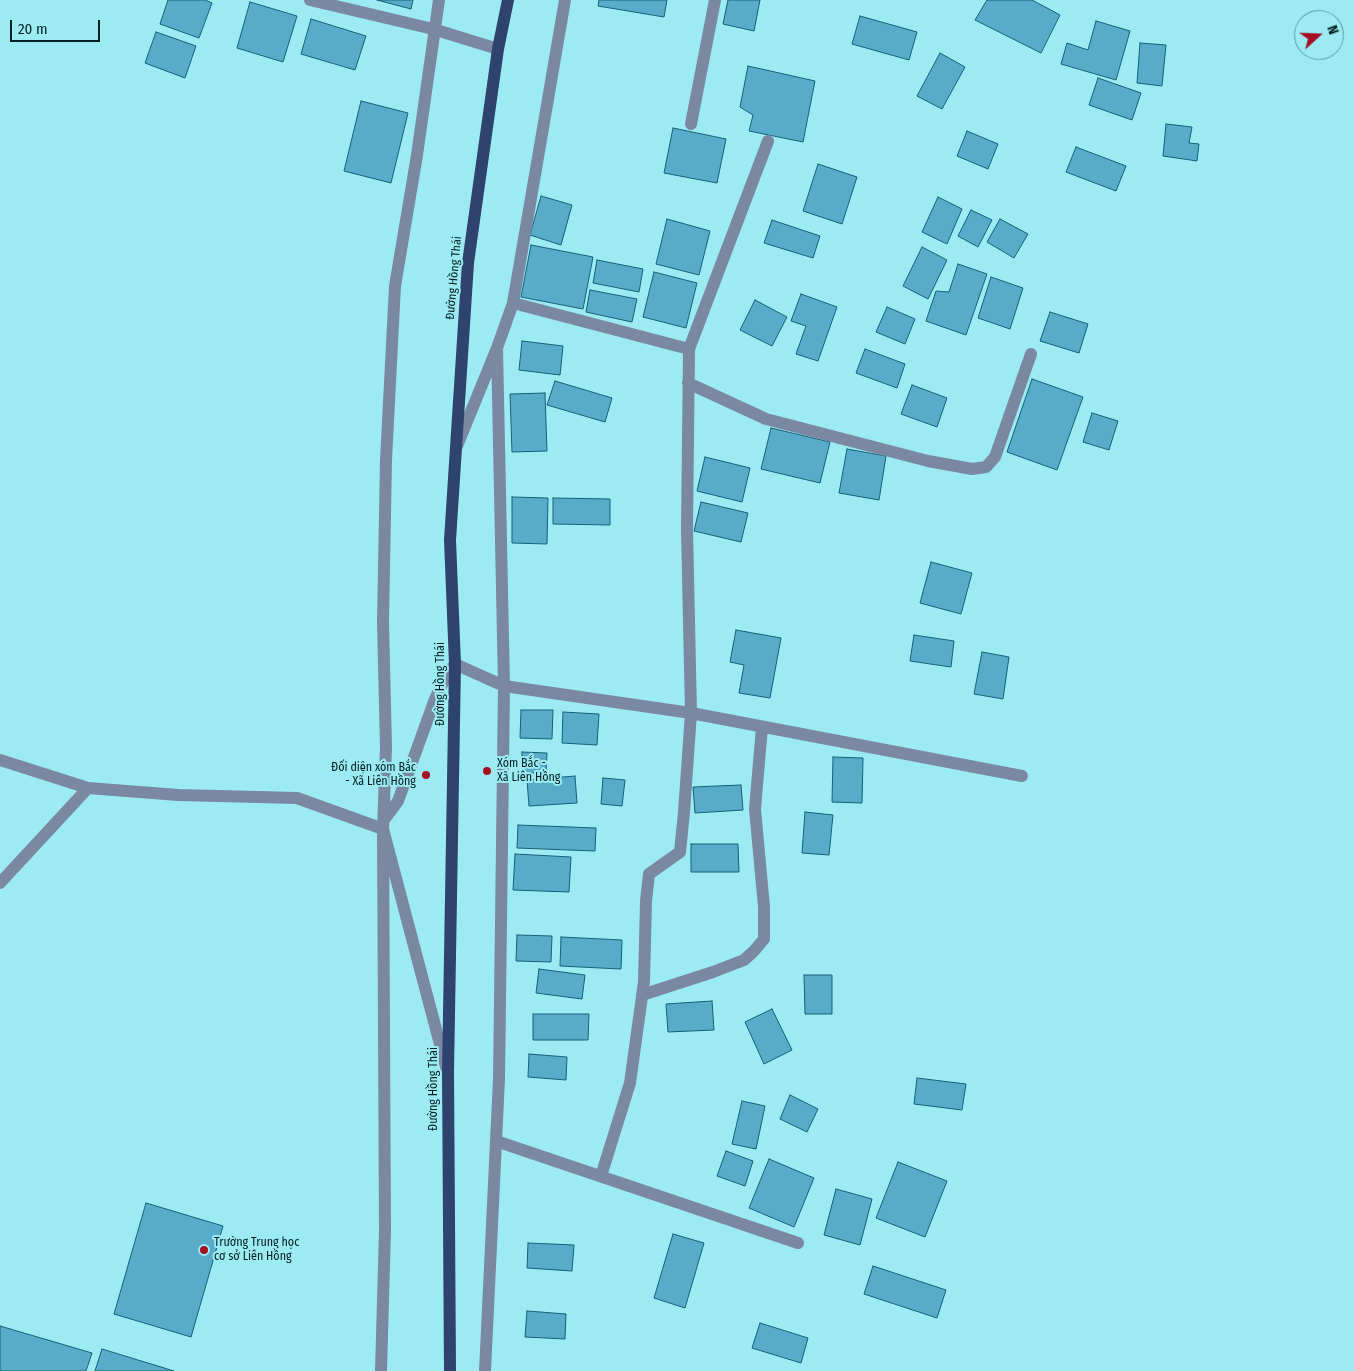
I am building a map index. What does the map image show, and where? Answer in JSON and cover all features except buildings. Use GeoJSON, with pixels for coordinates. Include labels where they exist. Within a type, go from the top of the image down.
{"type":"FeatureCollection","features":[{"type":"Feature","properties":{"kind":"main road","name":"Đường Hồng Thái"},"geometry":{"type":"LineString","coordinates":[[450,1371],[448,1072],[455,664],[450,540],[468,263],[498,49],[508,0]]}},
{"type":"Feature","properties":{"kind":"street"},"geometry":{"type":"LineString","coordinates":[[310,0],[433,29],[498,49]]}},
{"type":"Feature","properties":{"kind":"street"},"geometry":{"type":"LineString","coordinates":[[381,1371],[385,1230],[384,825],[386,748],[382,622],[386,460],[395,286],[417,155],[433,29],[439,0]]}},
{"type":"Feature","properties":{"kind":"street"},"geometry":{"type":"LineString","coordinates":[[455,450],[497,348],[512,304],[565,0]]}},
{"type":"Feature","properties":{"kind":"street"},"geometry":{"type":"LineString","coordinates":[[691,124],[715,0]]}},
{"type":"Feature","properties":{"kind":"street"},"geometry":{"type":"LineString","coordinates":[[601,1176],[630,1083],[642,995],[649,874],[680,852],[691,713],[688,529],[689,350],[768,141]]}},
{"type":"Feature","properties":{"kind":"street"},"geometry":{"type":"LineString","coordinates":[[512,304],[689,350]]}},
{"type":"Feature","properties":{"kind":"street"},"geometry":{"type":"LineString","coordinates":[[485,1371],[499,1079],[504,686],[497,348]]}},
{"type":"Feature","properties":{"kind":"street"},"geometry":{"type":"LineString","coordinates":[[688,383],[766,419],[928,461],[972,469],[986,467],[995,457],[1031,354]]}},
{"type":"Feature","properties":{"kind":"street"},"geometry":{"type":"LineString","coordinates":[[448,1072],[384,825],[398,801],[435,699],[447,674],[455,664],[504,686],[691,713],[1022,776]]}},
{"type":"Feature","properties":{"kind":"street"},"geometry":{"type":"LineString","coordinates":[[642,995],[744,960],[754,952],[764,939],[764,908],[755,809],[762,727]]}},
{"type":"Feature","properties":{"kind":"street"},"geometry":{"type":"LineString","coordinates":[[0,760],[88,788],[178,795],[297,798],[384,825]]}},
{"type":"Feature","properties":{"kind":"street"},"geometry":{"type":"LineString","coordinates":[[0,883],[88,788]]}},
{"type":"Feature","properties":{"kind":"street"},"geometry":{"type":"LineString","coordinates":[[496,1141],[798,1243]]}},
{"type":"Feature","properties":{"kind":"place","name":"Xóm Bắc - Xã Liên Hồng"},"geometry":{"type":"Point","coordinates":[487,771]}},
{"type":"Feature","properties":{"kind":"place","name":"Đối diện xóm Bắc - Xã Liên Hồng"},"geometry":{"type":"Point","coordinates":[426,775]}},
{"type":"Feature","properties":{"kind":"place","name":"Trường Trung học cơ sở Liên Hồng"},"geometry":{"type":"Point","coordinates":[204,1250]}}]}
